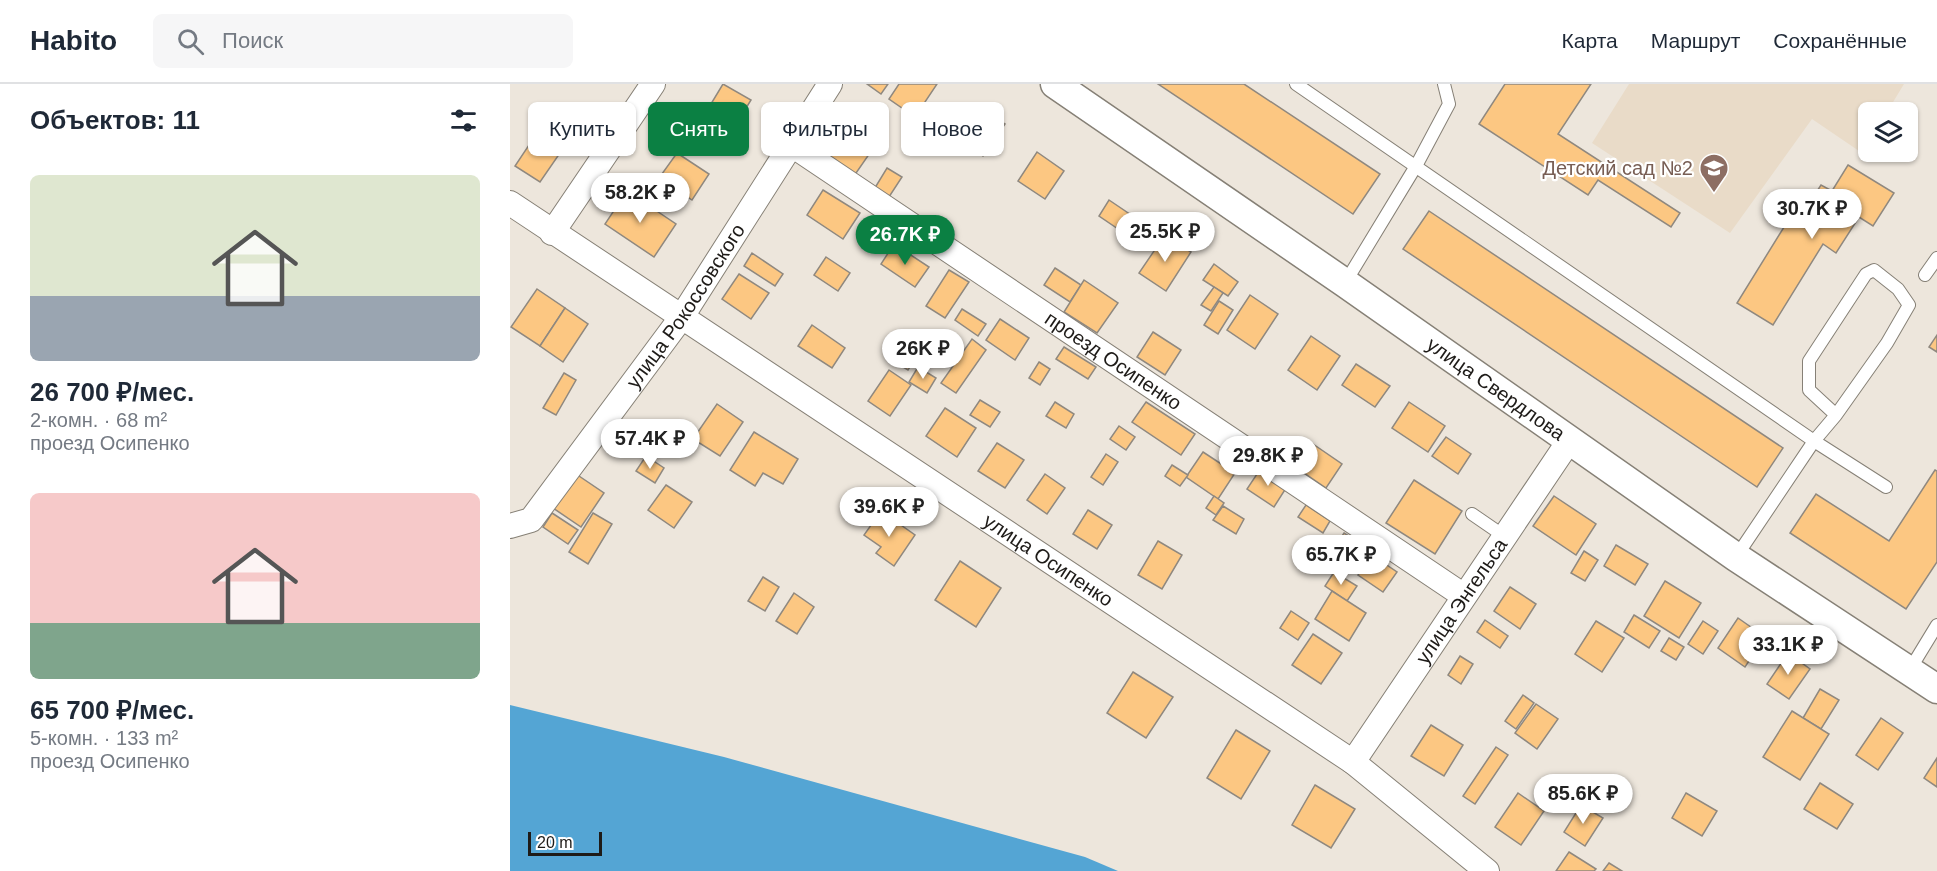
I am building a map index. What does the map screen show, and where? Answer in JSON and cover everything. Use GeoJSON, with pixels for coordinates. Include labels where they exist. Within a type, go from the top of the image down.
{"type":"FeatureCollection","features":[{"type":"Feature","properties":{"kind":"street"},"geometry":{"type":"LineString","coordinates":[[552,233],[653,84]]}},
{"type":"Feature","properties":{"kind":"street","name":"улица Рокоссовского"},"geometry":{"type":"LineString","coordinates":[[819,102],[830,84]]}},
{"type":"Feature","properties":{"kind":"street","name":"улица Свердлова"},"geometry":{"type":"LineString","coordinates":[[1055,84],[1345,283],[1736,557],[1937,689]]}},
{"type":"Feature","properties":{"kind":"street","name":"улица Рокоссовского"},"geometry":{"type":"LineString","coordinates":[[521,523],[681,318],[785,156]]}},
{"type":"Feature","properties":{"kind":"street","name":"проезд Осипенко"},"geometry":{"type":"LineString","coordinates":[[808,156],[1464,596]]}},
{"type":"Feature","properties":{"kind":"street","name":"улица Осипенко"},"geometry":{"type":"LineString","coordinates":[[510,203],[1353,762],[1487,871]]}},
{"type":"Feature","properties":{"kind":"street","name":"улица Энгельса"},"geometry":{"type":"LineString","coordinates":[[1353,762],[1569,441]]}},
{"type":"Feature","properties":{"kind":"lane"},"geometry":{"type":"LineString","coordinates":[[1296,84],[1814,441],[1886,487]]}},
{"type":"Feature","properties":{"kind":"lane"},"geometry":{"type":"LineString","coordinates":[[1345,283],[1416,166],[1449,104],[1443,84]]}},
{"type":"Feature","properties":{"kind":"lane"},"geometry":{"type":"LineString","coordinates":[[1925,275],[1937,258]]}},
{"type":"Feature","properties":{"kind":"lane"},"geometry":{"type":"LineString","coordinates":[[1736,557],[1814,441],[1836,415],[1887,343],[1909,305],[1899,289],[1874,270],[1866,274],[1809,361],[1809,390],[1836,415]]}},
{"type":"Feature","properties":{"kind":"lane"},"geometry":{"type":"LineString","coordinates":[[1472,513],[1504,536]]}},
{"type":"Feature","properties":{"kind":"lane"},"geometry":{"type":"LineString","coordinates":[[1909,671],[1937,625]]}},
{"type":"Feature","properties":{"kind":"shaded area","name":"Детский сад №2"},"geometry":{"type":"Polygon","coordinates":[[[1629,84],[1904,84],[1893,102],[1858,102],[1858,150],[1812,119],[1730,233],[1592,143],[1629,84]]]}},
{"type":"Feature","properties":{"kind":"water"},"geometry":{"type":"Polygon","coordinates":[[[510,705],[724,757],[1085,857],[1118,871],[510,871],[510,705]]]}},
{"type":"Feature","properties":{"kind":"building"},"geometry":{"type":"Polygon","coordinates":[[[723,84],[751,100],[749,103],[712,102],[723,84]]]}},
{"type":"Feature","properties":{"kind":"building"},"geometry":{"type":"Polygon","coordinates":[[[867,84],[888,84],[881,94],[867,84]]]}},
{"type":"Feature","properties":{"kind":"building"},"geometry":{"type":"Polygon","coordinates":[[[899,84],[937,84],[925,102],[901,102],[901,107],[889,99],[899,84]]]}},
{"type":"Feature","properties":{"kind":"building"},"geometry":{"type":"Polygon","coordinates":[[[1158,84],[1244,84],[1380,174],[1353,214],[1158,84]]]}},
{"type":"Feature","properties":{"kind":"building"},"geometry":{"type":"Polygon","coordinates":[[[1505,84],[1591,84],[1558,134],[1680,213],[1671,227],[1598,180],[1588,195],[1479,124],[1505,84]]]}},
{"type":"Feature","properties":{"kind":"building"},"geometry":{"type":"Polygon","coordinates":[[[528,146],[528,156],[558,156],[540,182],[515,166],[528,146]]]}},
{"type":"Feature","properties":{"kind":"building"},"geometry":{"type":"Polygon","coordinates":[[[1037,152],[1064,171],[1045,199],[1018,181],[1037,152]]]}},
{"type":"Feature","properties":{"kind":"building"},"geometry":{"type":"Polygon","coordinates":[[[675,156],[682,156],[709,174],[692,200],[659,178],[675,156]]]}},
{"type":"Feature","properties":{"kind":"building"},"geometry":{"type":"Polygon","coordinates":[[[824,156],[868,156],[854,176],[824,156]]]}},
{"type":"Feature","properties":{"kind":"building"},"geometry":{"type":"Polygon","coordinates":[[[1848,165],[1894,193],[1873,226],[1859,217],[1836,253],[1823,244],[1773,325],[1737,303],[1789,219],[1796,224],[1821,185],[1832,191],[1848,165]]]}},
{"type":"Feature","properties":{"kind":"building"},"geometry":{"type":"Polygon","coordinates":[[[887,168],[902,177],[887,200],[873,191],[887,168]]]}},
{"type":"Feature","properties":{"kind":"building"},"geometry":{"type":"Polygon","coordinates":[[[823,190],[860,213],[843,239],[807,215],[823,190]]]}},
{"type":"Feature","properties":{"kind":"building"},"geometry":{"type":"Polygon","coordinates":[[[627,191],[676,224],[654,257],[605,224],[627,191]]]}},
{"type":"Feature","properties":{"kind":"building"},"geometry":{"type":"Polygon","coordinates":[[[1109,200],[1137,219],[1127,235],[1099,216],[1109,200]]]}},
{"type":"Feature","properties":{"kind":"building"},"geometry":{"type":"Polygon","coordinates":[[[1429,211],[1783,448],[1757,487],[1403,249],[1429,211]]]}},
{"type":"Feature","properties":{"kind":"building"},"geometry":{"type":"Polygon","coordinates":[[[1165,235],[1191,252],[1166,291],[1139,273],[1165,235]]]}},
{"type":"Feature","properties":{"kind":"building"},"geometry":{"type":"Polygon","coordinates":[[[894,244],[929,267],[915,287],[881,264],[894,244]]]}},
{"type":"Feature","properties":{"kind":"building"},"geometry":{"type":"Polygon","coordinates":[[[752,253],[783,274],[775,286],[744,266],[752,253]]]}},
{"type":"Feature","properties":{"kind":"building"},"geometry":{"type":"Polygon","coordinates":[[[826,257],[850,273],[838,291],[814,275],[826,257]]]}},
{"type":"Feature","properties":{"kind":"building"},"geometry":{"type":"Polygon","coordinates":[[[1214,264],[1238,282],[1228,296],[1203,280],[1214,264]]]}},
{"type":"Feature","properties":{"kind":"building"},"geometry":{"type":"Polygon","coordinates":[[[1055,268],[1081,285],[1070,302],[1044,285],[1055,268]]]}},
{"type":"Feature","properties":{"kind":"building"},"geometry":{"type":"Polygon","coordinates":[[[949,270],[969,282],[945,318],[926,306],[949,270]]]}},
{"type":"Feature","properties":{"kind":"building"},"geometry":{"type":"Polygon","coordinates":[[[739,274],[769,293],[751,319],[722,299],[739,274]]]}},
{"type":"Feature","properties":{"kind":"building"},"geometry":{"type":"Polygon","coordinates":[[[1084,280],[1118,303],[1097,333],[1064,312],[1084,280]]]}},
{"type":"Feature","properties":{"kind":"building"},"geometry":{"type":"Polygon","coordinates":[[[1214,287],[1223,293],[1211,311],[1201,305],[1214,287]]]}},
{"type":"Feature","properties":{"kind":"building"},"geometry":{"type":"Polygon","coordinates":[[[537,289],[565,308],[540,346],[511,327],[537,289]]]}},
{"type":"Feature","properties":{"kind":"building"},"geometry":{"type":"Polygon","coordinates":[[[1250,295],[1278,314],[1255,349],[1227,330],[1250,295]]]}},
{"type":"Feature","properties":{"kind":"building"},"geometry":{"type":"Polygon","coordinates":[[[1219,301],[1233,310],[1218,334],[1204,325],[1219,301]]]}},
{"type":"Feature","properties":{"kind":"building"},"geometry":{"type":"Polygon","coordinates":[[[565,308],[588,324],[563,362],[540,346],[565,308]]]}},
{"type":"Feature","properties":{"kind":"building"},"geometry":{"type":"Polygon","coordinates":[[[962,309],[986,324],[978,336],[955,320],[962,309]]]}},
{"type":"Feature","properties":{"kind":"building"},"geometry":{"type":"Polygon","coordinates":[[[1000,319],[1029,338],[1015,360],[986,340],[1000,319]]]}},
{"type":"Feature","properties":{"kind":"building"},"geometry":{"type":"Polygon","coordinates":[[[812,325],[845,348],[832,368],[798,346],[812,325]]]}},
{"type":"Feature","properties":{"kind":"building"},"geometry":{"type":"Polygon","coordinates":[[[1153,332],[1181,350],[1165,375],[1137,357],[1153,332]]]}},
{"type":"Feature","properties":{"kind":"building"},"geometry":{"type":"Polygon","coordinates":[[[1937,335],[1937,352],[1929,347],[1937,335]]]}},
{"type":"Feature","properties":{"kind":"building"},"geometry":{"type":"Polygon","coordinates":[[[1311,336],[1340,356],[1317,390],[1288,370],[1311,336]]]}},
{"type":"Feature","properties":{"kind":"building"},"geometry":{"type":"Polygon","coordinates":[[[972,339],[986,350],[956,393],[941,383],[972,339]]]}},
{"type":"Feature","properties":{"kind":"building"},"geometry":{"type":"Polygon","coordinates":[[[903,345],[918,354],[908,370],[893,361],[903,345]]]}},
{"type":"Feature","properties":{"kind":"building"},"geometry":{"type":"Polygon","coordinates":[[[1064,347],[1096,367],[1088,379],[1056,359],[1064,347]]]}},
{"type":"Feature","properties":{"kind":"building"},"geometry":{"type":"Polygon","coordinates":[[[1039,362],[1050,369],[1040,385],[1029,378],[1039,362]]]}},
{"type":"Feature","properties":{"kind":"building"},"geometry":{"type":"Polygon","coordinates":[[[1356,364],[1390,386],[1375,407],[1342,385],[1356,364]]]}},
{"type":"Feature","properties":{"kind":"building"},"geometry":{"type":"Polygon","coordinates":[[[918,367],[936,378],[927,393],[909,382],[918,367]]]}},
{"type":"Feature","properties":{"kind":"building"},"geometry":{"type":"Polygon","coordinates":[[[889,370],[911,385],[890,416],[868,401],[889,370]]]}},
{"type":"Feature","properties":{"kind":"building"},"geometry":{"type":"Polygon","coordinates":[[[564,373],[576,380],[556,415],[543,408],[564,373]]]}},
{"type":"Feature","properties":{"kind":"building"},"geometry":{"type":"Polygon","coordinates":[[[980,400],[1000,412],[990,427],[970,415],[980,400]]]}},
{"type":"Feature","properties":{"kind":"building"},"geometry":{"type":"Polygon","coordinates":[[[1055,402],[1074,414],[1066,428],[1046,416],[1055,402]]]}},
{"type":"Feature","properties":{"kind":"building"},"geometry":{"type":"Polygon","coordinates":[[[1146,402],[1195,434],[1181,455],[1132,422],[1146,402]]]}},
{"type":"Feature","properties":{"kind":"building"},"geometry":{"type":"Polygon","coordinates":[[[1409,402],[1445,426],[1428,452],[1392,428],[1409,402]]]}},
{"type":"Feature","properties":{"kind":"building"},"geometry":{"type":"Polygon","coordinates":[[[717,404],[743,422],[720,456],[693,439],[717,404]]]}},
{"type":"Feature","properties":{"kind":"building"},"geometry":{"type":"Polygon","coordinates":[[[945,408],[976,428],[957,457],[926,436],[945,408]]]}},
{"type":"Feature","properties":{"kind":"building"},"geometry":{"type":"Polygon","coordinates":[[[1119,426],[1135,437],[1126,450],[1110,439],[1119,426]]]}},
{"type":"Feature","properties":{"kind":"building"},"geometry":{"type":"Polygon","coordinates":[[[754,432],[798,459],[783,484],[763,473],[755,486],[730,470],[754,432]]]}},
{"type":"Feature","properties":{"kind":"building"},"geometry":{"type":"Polygon","coordinates":[[[1446,437],[1471,454],[1458,474],[1432,456],[1446,437]]]}},
{"type":"Feature","properties":{"kind":"building"},"geometry":{"type":"Polygon","coordinates":[[[997,443],[1024,460],[1005,488],[978,471],[997,443]]]}},
{"type":"Feature","properties":{"kind":"building"},"geometry":{"type":"Polygon","coordinates":[[[1313,444],[1342,464],[1326,488],[1297,468],[1313,444]]]}},
{"type":"Feature","properties":{"kind":"building"},"geometry":{"type":"Polygon","coordinates":[[[1203,452],[1235,473],[1218,499],[1186,477],[1203,452]]]}},
{"type":"Feature","properties":{"kind":"building"},"geometry":{"type":"Polygon","coordinates":[[[1106,454],[1118,462],[1103,485],[1091,477],[1106,454]]]}},
{"type":"Feature","properties":{"kind":"building"},"geometry":{"type":"Polygon","coordinates":[[[646,456],[664,468],[655,483],[636,471],[646,456]]]}},
{"type":"Feature","properties":{"kind":"building"},"geometry":{"type":"Polygon","coordinates":[[[1172,465],[1188,475],[1180,486],[1165,476],[1172,465]]]}},
{"type":"Feature","properties":{"kind":"building"},"geometry":{"type":"Polygon","coordinates":[[[1261,468],[1288,485],[1274,507],[1247,489],[1261,468]]]}},
{"type":"Feature","properties":{"kind":"building"},"geometry":{"type":"Polygon","coordinates":[[[1935,470],[1937,471],[1937,562],[1906,609],[1790,533],[1816,494],[1889,541],[1935,470]]]}},
{"type":"Feature","properties":{"kind":"building"},"geometry":{"type":"Polygon","coordinates":[[[576,474],[604,493],[581,527],[553,508],[576,474]]]}},
{"type":"Feature","properties":{"kind":"building"},"geometry":{"type":"Polygon","coordinates":[[[1045,474],[1065,488],[1047,514],[1027,500],[1045,474]]]}},
{"type":"Feature","properties":{"kind":"building"},"geometry":{"type":"Polygon","coordinates":[[[1414,480],[1462,511],[1435,554],[1386,523],[1414,480]]]}},
{"type":"Feature","properties":{"kind":"building"},"geometry":{"type":"Polygon","coordinates":[[[666,485],[692,502],[674,528],[648,510],[666,485]]]}},
{"type":"Feature","properties":{"kind":"building"},"geometry":{"type":"Polygon","coordinates":[[[1214,496],[1224,503],[1216,515],[1206,508],[1214,496]]]}},
{"type":"Feature","properties":{"kind":"building"},"geometry":{"type":"Polygon","coordinates":[[[1554,496],[1596,524],[1576,555],[1533,526],[1554,496]]]}},
{"type":"Feature","properties":{"kind":"building"},"geometry":{"type":"Polygon","coordinates":[[[1306,505],[1330,521],[1323,533],[1298,517],[1306,505]]]}},
{"type":"Feature","properties":{"kind":"building"},"geometry":{"type":"Polygon","coordinates":[[[1223,506],[1244,519],[1236,534],[1213,520],[1223,506]]]}},
{"type":"Feature","properties":{"kind":"building"},"geometry":{"type":"Polygon","coordinates":[[[1088,510],[1112,525],[1097,549],[1073,534],[1088,510]]]}},
{"type":"Feature","properties":{"kind":"building"},"geometry":{"type":"Polygon","coordinates":[[[881,511],[915,535],[894,566],[876,553],[881,547],[864,535],[881,511]]]}},
{"type":"Feature","properties":{"kind":"building"},"geometry":{"type":"Polygon","coordinates":[[[552,513],[578,530],[568,544],[543,527],[552,513]]]}},
{"type":"Feature","properties":{"kind":"building"},"geometry":{"type":"Polygon","coordinates":[[[593,513],[612,524],[588,564],[569,552],[593,513]]]}},
{"type":"Feature","properties":{"kind":"building"},"geometry":{"type":"Polygon","coordinates":[[[1344,533],[1370,550],[1356,572],[1330,554],[1344,533]]]}},
{"type":"Feature","properties":{"kind":"building"},"geometry":{"type":"Polygon","coordinates":[[[1158,541],[1182,555],[1162,589],[1138,575],[1158,541]]]}},
{"type":"Feature","properties":{"kind":"building"},"geometry":{"type":"Polygon","coordinates":[[[1616,545],[1648,564],[1635,585],[1604,566],[1616,545]]]}},
{"type":"Feature","properties":{"kind":"building"},"geometry":{"type":"Polygon","coordinates":[[[1584,551],[1598,560],[1585,581],[1571,573],[1584,551]]]}},
{"type":"Feature","properties":{"kind":"building"},"geometry":{"type":"Polygon","coordinates":[[[1372,555],[1397,572],[1383,592],[1358,575],[1372,555]]]}},
{"type":"Feature","properties":{"kind":"building"},"geometry":{"type":"Polygon","coordinates":[[[960,561],[1001,588],[976,627],[935,600],[960,561]]]}},
{"type":"Feature","properties":{"kind":"building"},"geometry":{"type":"Polygon","coordinates":[[[1334,572],[1357,586],[1347,601],[1325,586],[1334,572]]]}},
{"type":"Feature","properties":{"kind":"building"},"geometry":{"type":"Polygon","coordinates":[[[763,577],[779,587],[765,611],[748,601],[763,577]]]}},
{"type":"Feature","properties":{"kind":"building"},"geometry":{"type":"Polygon","coordinates":[[[1665,581],[1701,603],[1679,638],[1644,616],[1665,581]]]}},
{"type":"Feature","properties":{"kind":"building"},"geometry":{"type":"Polygon","coordinates":[[[1510,587],[1536,604],[1520,629],[1494,611],[1510,587]]]}},
{"type":"Feature","properties":{"kind":"building"},"geometry":{"type":"Polygon","coordinates":[[[1332,591],[1366,613],[1349,641],[1315,619],[1332,591]]]}},
{"type":"Feature","properties":{"kind":"building"},"geometry":{"type":"Polygon","coordinates":[[[794,593],[814,607],[797,634],[776,621],[794,593]]]}},
{"type":"Feature","properties":{"kind":"building"},"geometry":{"type":"Polygon","coordinates":[[[1291,611],[1309,623],[1298,640],[1280,628],[1291,611]]]}},
{"type":"Feature","properties":{"kind":"building"},"geometry":{"type":"Polygon","coordinates":[[[1634,615],[1660,631],[1649,648],[1624,632],[1634,615]]]}},
{"type":"Feature","properties":{"kind":"building"},"geometry":{"type":"Polygon","coordinates":[[[1738,618],[1765,637],[1745,667],[1718,648],[1738,618]]]}},
{"type":"Feature","properties":{"kind":"building"},"geometry":{"type":"Polygon","coordinates":[[[1485,620],[1508,636],[1500,648],[1477,632],[1485,620]]]}},
{"type":"Feature","properties":{"kind":"building"},"geometry":{"type":"Polygon","coordinates":[[[1596,621],[1624,638],[1602,672],[1575,654],[1596,621]]]}},
{"type":"Feature","properties":{"kind":"building"},"geometry":{"type":"Polygon","coordinates":[[[1703,621],[1718,631],[1703,654],[1688,644],[1703,621]]]}},
{"type":"Feature","properties":{"kind":"building"},"geometry":{"type":"Polygon","coordinates":[[[1313,634],[1342,653],[1321,684],[1292,665],[1313,634]]]}},
{"type":"Feature","properties":{"kind":"building"},"geometry":{"type":"Polygon","coordinates":[[[1669,638],[1684,647],[1676,660],[1661,651],[1669,638]]]}},
{"type":"Feature","properties":{"kind":"building"},"geometry":{"type":"Polygon","coordinates":[[[1788,653],[1810,669],[1789,699],[1767,684],[1788,653]]]}},
{"type":"Feature","properties":{"kind":"building"},"geometry":{"type":"Polygon","coordinates":[[[1460,656],[1473,664],[1461,684],[1448,675],[1460,656]]]}},
{"type":"Feature","properties":{"kind":"building"},"geometry":{"type":"Polygon","coordinates":[[[1133,672],[1173,697],[1146,738],[1107,713],[1133,672]]]}},
{"type":"Feature","properties":{"kind":"building"},"geometry":{"type":"Polygon","coordinates":[[[1820,689],[1839,700],[1821,729],[1803,718],[1820,689]]]}},
{"type":"Feature","properties":{"kind":"building"},"geometry":{"type":"Polygon","coordinates":[[[1523,695],[1534,703],[1516,729],[1505,721],[1523,695]]]}},
{"type":"Feature","properties":{"kind":"building"},"geometry":{"type":"Polygon","coordinates":[[[1536,704],[1558,719],[1537,749],[1515,733],[1536,704]]]}},
{"type":"Feature","properties":{"kind":"building"},"geometry":{"type":"Polygon","coordinates":[[[1792,711],[1829,734],[1800,780],[1763,757],[1792,711]]]}},
{"type":"Feature","properties":{"kind":"building"},"geometry":{"type":"Polygon","coordinates":[[[1881,718],[1903,733],[1878,770],[1856,755],[1881,718]]]}},
{"type":"Feature","properties":{"kind":"building"},"geometry":{"type":"Polygon","coordinates":[[[1431,725],[1463,745],[1444,776],[1411,756],[1431,725]]]}},
{"type":"Feature","properties":{"kind":"building"},"geometry":{"type":"Polygon","coordinates":[[[1236,730],[1270,751],[1241,799],[1207,778],[1236,730]]]}},
{"type":"Feature","properties":{"kind":"building"},"geometry":{"type":"Polygon","coordinates":[[[1496,747],[1508,755],[1475,804],[1463,796],[1496,747]]]}},
{"type":"Feature","properties":{"kind":"building"},"geometry":{"type":"Polygon","coordinates":[[[1937,758],[1937,787],[1924,778],[1937,758]]]}},
{"type":"Feature","properties":{"kind":"building"},"geometry":{"type":"Polygon","coordinates":[[[1820,783],[1853,804],[1837,829],[1804,809],[1820,783]]]}},
{"type":"Feature","properties":{"kind":"building"},"geometry":{"type":"Polygon","coordinates":[[[1315,785],[1355,809],[1331,848],[1292,825],[1315,785]]]}},
{"type":"Feature","properties":{"kind":"building"},"geometry":{"type":"Polygon","coordinates":[[[1518,793],[1544,811],[1521,845],[1495,827],[1518,793]]]}},
{"type":"Feature","properties":{"kind":"building"},"geometry":{"type":"Polygon","coordinates":[[[1686,793],[1717,811],[1702,836],[1672,818],[1686,793]]]}},
{"type":"Feature","properties":{"kind":"building"},"geometry":{"type":"Polygon","coordinates":[[[1581,805],[1603,818],[1585,846],[1564,832],[1581,805]]]}},
{"type":"Feature","properties":{"kind":"building"},"geometry":{"type":"Polygon","coordinates":[[[1569,852],[1596,869],[1594,871],[1556,871],[1569,852]]]}},
{"type":"Feature","properties":{"kind":"building"},"geometry":{"type":"Polygon","coordinates":[[[1609,863],[1622,871],[1603,871],[1609,863]]]}},
{"type":"Feature","properties":{"kind":"place","name":"Детский сад №2"},"geometry":{"type":"Point","coordinates":[1714,194]}}]}
